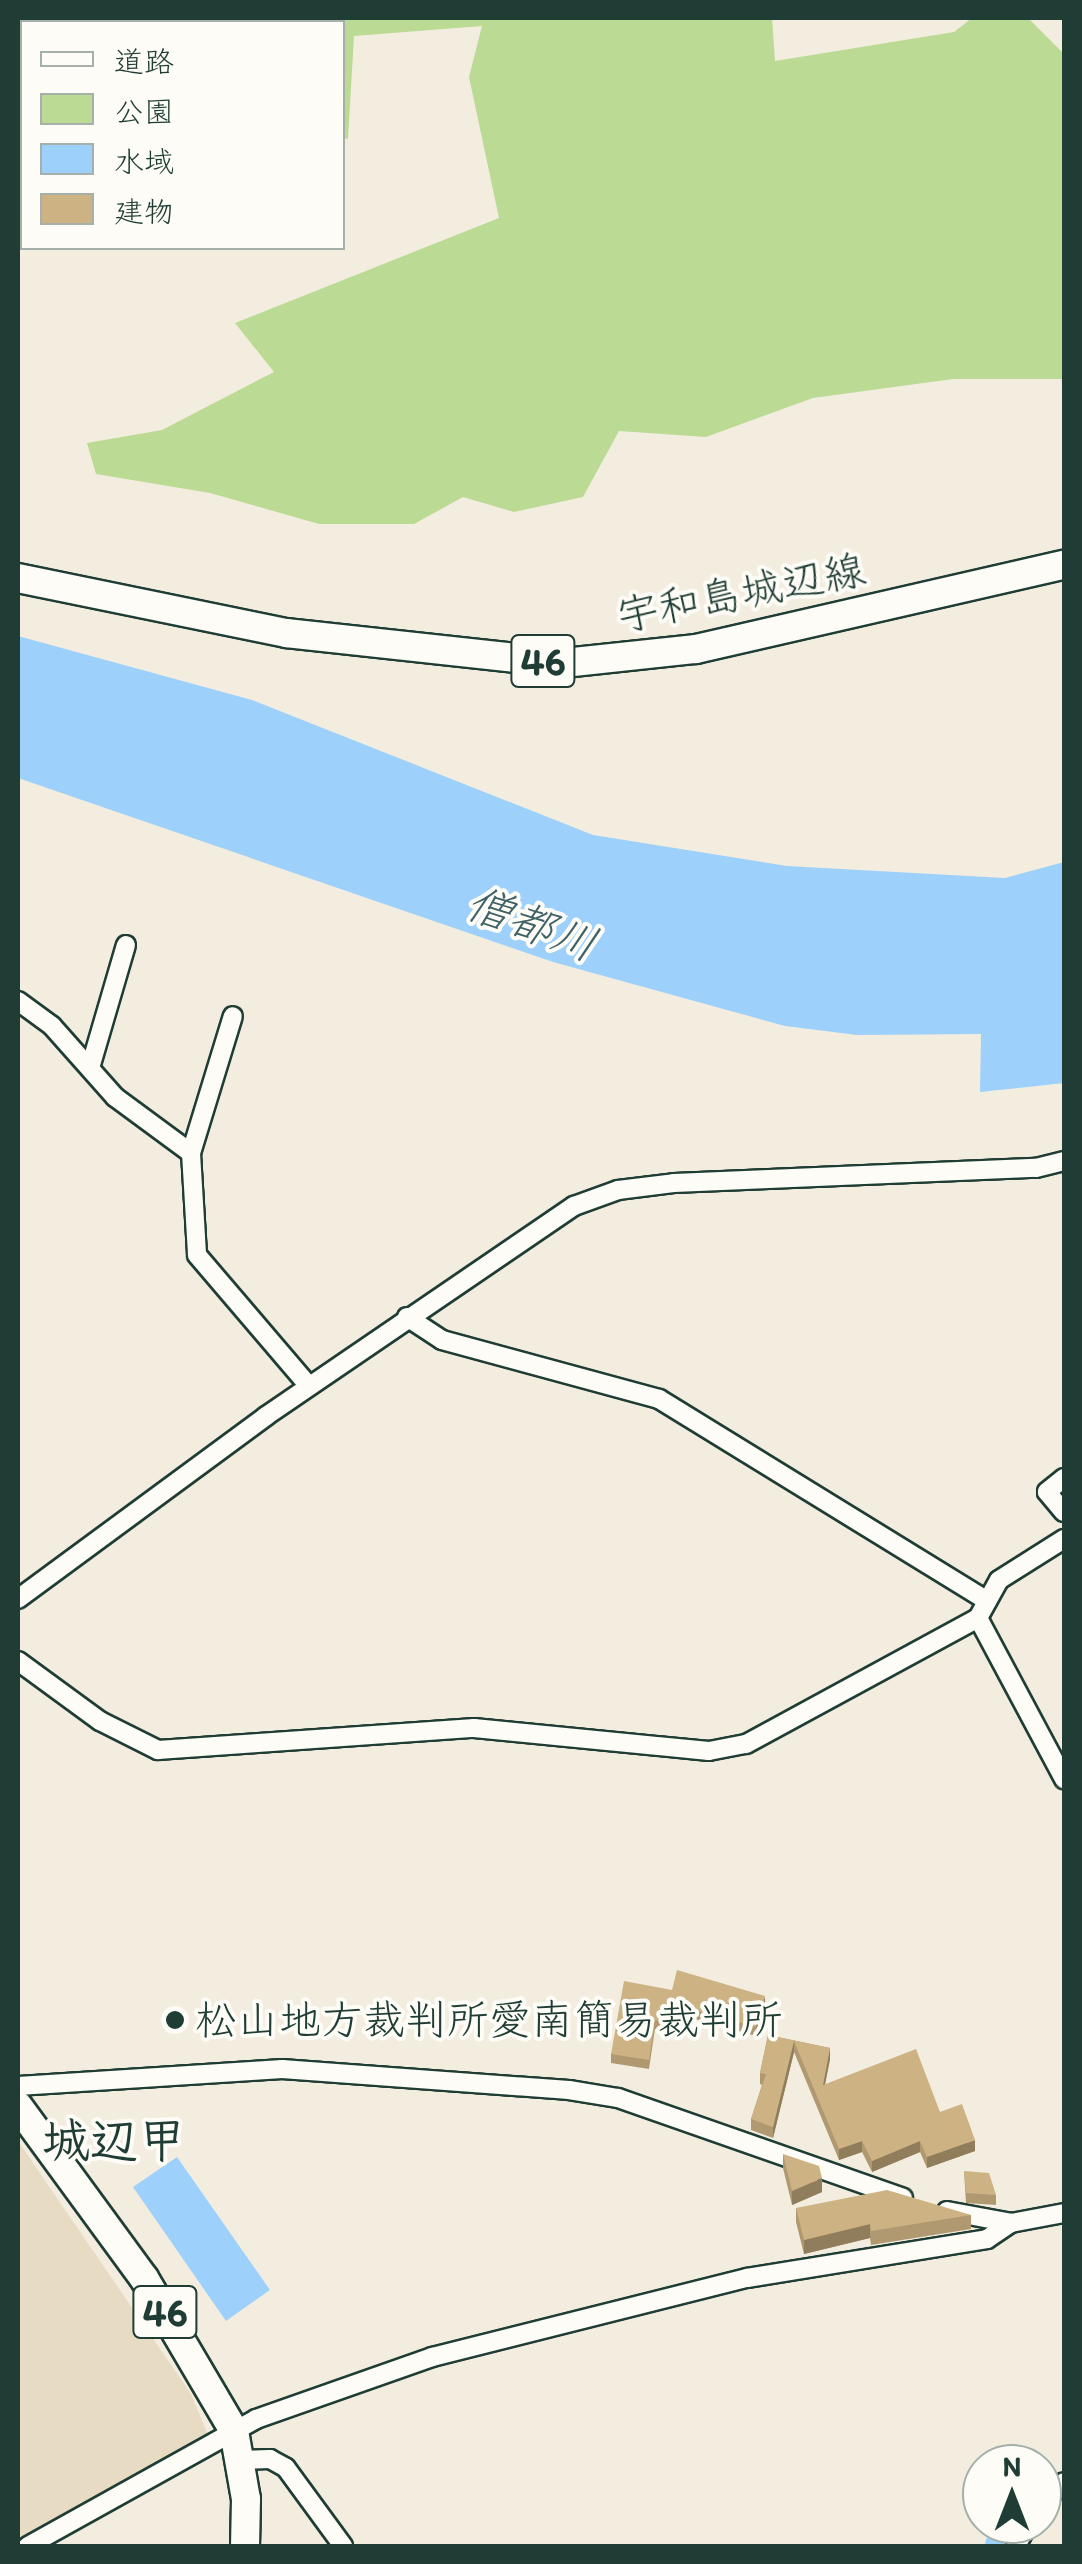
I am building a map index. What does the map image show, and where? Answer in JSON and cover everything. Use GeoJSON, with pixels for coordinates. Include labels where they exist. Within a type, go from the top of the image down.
{"type":"FeatureCollection","features":[{"type":"Feature","properties":{"kind":"main road","name":"宇和島城辺線"},"geometry":{"type":"LineString","coordinates":[[18,578],[286,632],[564,663],[696,650],[1064,565]]}},
{"type":"Feature","properties":{"kind":"main road","name":"46"},"geometry":{"type":"LineString","coordinates":[[18,2106],[144,2278],[234,2431],[240,2460],[245,2546]]}},
{"type":"Feature","properties":{"kind":"street"},"geometry":{"type":"LineString","coordinates":[[90,1068],[126,945]]}},
{"type":"Feature","properties":{"kind":"street"},"geometry":{"type":"LineString","coordinates":[[18,1002],[52,1026],[115,1097],[191,1153]]}},
{"type":"Feature","properties":{"kind":"street"},"geometry":{"type":"LineString","coordinates":[[233,1016],[191,1153],[198,1254],[309,1386]]}},
{"type":"Feature","properties":{"kind":"street"},"geometry":{"type":"LineString","coordinates":[[18,1599],[407,1316],[574,1206],[618,1190],[1036,1168],[1064,1162]]}},
{"type":"Feature","properties":{"kind":"street"},"geometry":{"type":"LineString","coordinates":[[407,1316],[442,1340],[659,1399],[982,1609],[1064,1779]]}},
{"type":"Feature","properties":{"kind":"street"},"geometry":{"type":"LineString","coordinates":[[1064,1478],[1047,1492],[1064,1512]]}},
{"type":"Feature","properties":{"kind":"street"},"geometry":{"type":"LineString","coordinates":[[18,1661],[129,1740],[158,1750],[474,1728],[710,1751],[746,1744],[982,1609],[999,1580],[1064,1540]]}},
{"type":"Feature","properties":{"kind":"street"},"geometry":{"type":"LineString","coordinates":[[18,2086],[282,2069],[569,2090],[618,2098],[856,2184],[1011,2223]]}},
{"type":"Feature","properties":{"kind":"street"},"geometry":{"type":"LineString","coordinates":[[28,2546],[234,2431],[432,2357],[566,2320],[747,2278],[987,2238],[1011,2223],[1064,2213]]}},
{"type":"Feature","properties":{"kind":"street"},"geometry":{"type":"LineString","coordinates":[[240,2460],[270,2459],[286,2468],[343,2546]]}},
{"type":"Feature","properties":{"kind":"shaded area"},"geometry":{"type":"Polygon","coordinates":[[[18,2141],[191,2394],[208,2435],[18,2544],[18,2141]]]}},
{"type":"Feature","properties":{"kind":"green space"},"geometry":{"type":"Polygon","coordinates":[[[18,18],[772,18],[775,61],[954,32],[972,18],[1028,18],[1064,54],[1064,379],[953,379],[813,398],[706,437],[619,431],[583,497],[514,512],[463,497],[414,524],[319,524],[210,493],[96,474],[87,443],[162,430],[274,372],[235,323],[499,218],[469,77],[482,26],[354,36],[348,139],[345,20],[20,20],[20,68],[18,18]]]}},
{"type":"Feature","properties":{"kind":"water","name":"僧都川"},"geometry":{"type":"Polygon","coordinates":[[[18,636],[252,700],[593,835],[787,866],[1005,878],[1064,862],[1064,1083],[980,1092],[981,1034],[857,1035],[785,1026],[553,962],[18,778],[18,636]]]}},
{"type":"Feature","properties":{"kind":"water"},"geometry":{"type":"Polygon","coordinates":[[[177,2157],[270,2290],[226,2321],[133,2187],[177,2157]]]}},
{"type":"Feature","properties":{"kind":"building"},"geometry":{"type":"Polygon","coordinates":[[[677,1970],[765,1996],[756,2027],[691,2009],[686,2023],[655,2020],[649,2060],[611,2054],[624,1981],[672,1990],[677,1970]]]}},
{"type":"Feature","properties":{"kind":"building"},"geometry":{"type":"Polygon","coordinates":[[[768,2035],[830,2048],[823,2085],[916,2049],[940,2112],[962,2104],[975,2140],[927,2157],[920,2141],[872,2161],[862,2141],[839,2149],[794,2041],[773,2127],[751,2119],[766,2074],[760,2073],[768,2035]]]}},
{"type":"Feature","properties":{"kind":"building"},"geometry":{"type":"Polygon","coordinates":[[[783,2154],[819,2166],[822,2178],[792,2191],[783,2154]]]}},
{"type":"Feature","properties":{"kind":"building"},"geometry":{"type":"Polygon","coordinates":[[[964,2171],[989,2173],[996,2195],[966,2193],[964,2171]]]}},
{"type":"Feature","properties":{"kind":"building"},"geometry":{"type":"Polygon","coordinates":[[[887,2190],[971,2215],[871,2231],[870,2224],[804,2240],[796,2208],[887,2190]]]}},
{"type":"Feature","properties":{"kind":"place","name":"松山地方裁判所愛南簡易裁判所"},"geometry":{"type":"Point","coordinates":[175,2020]}},
{"type":"Feature","properties":{"kind":"district","name":"城辺甲"},"geometry":{"type":"Point","coordinates":[114,2141]}}]}
